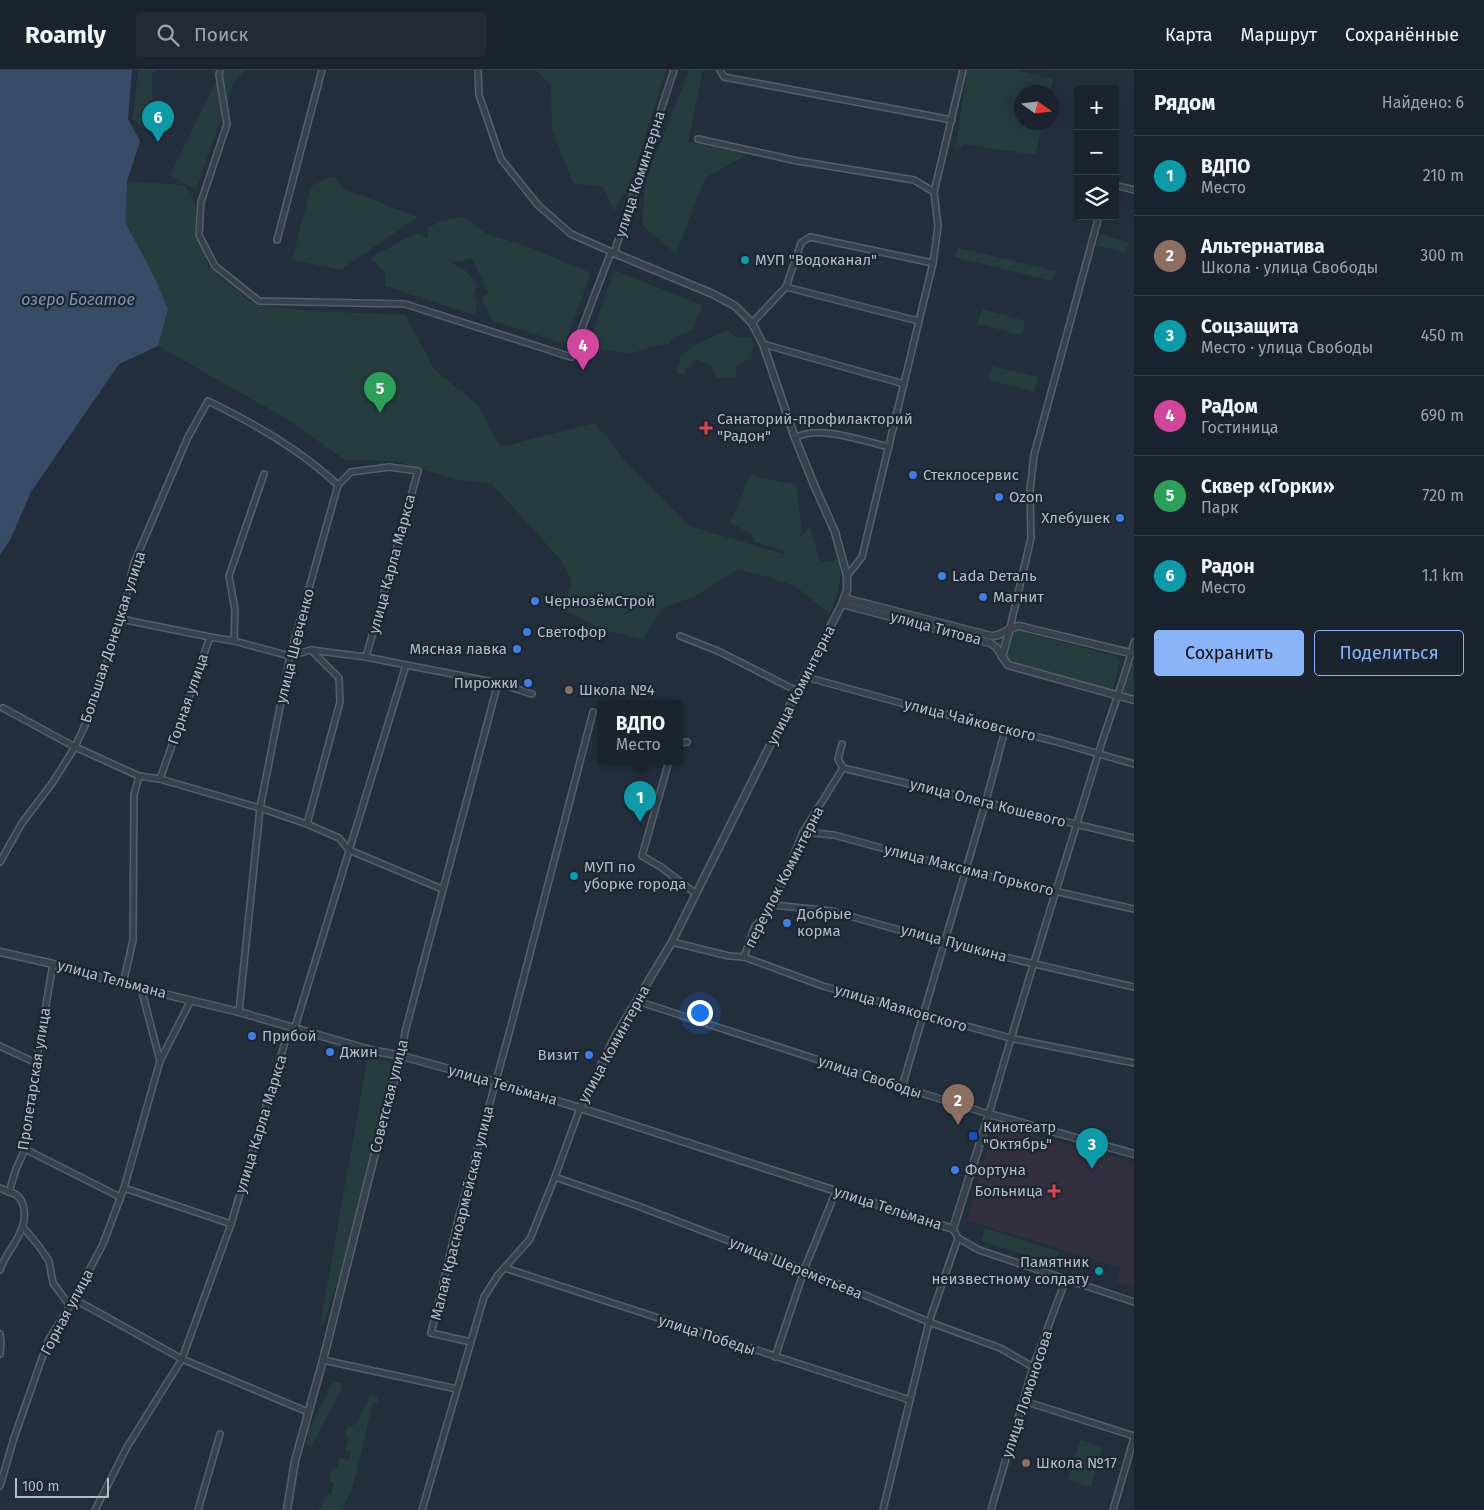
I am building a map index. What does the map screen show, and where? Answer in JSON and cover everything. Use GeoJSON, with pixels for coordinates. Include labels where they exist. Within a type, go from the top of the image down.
{"type":"FeatureCollection","features":[{"type":"Feature","properties":{"kind":"street"},"geometry":{"type":"LineString","coordinates":[[220,70],[219,75],[227,124],[200,202],[199,235],[215,266],[259,300],[405,304],[571,357],[613,252],[572,234],[538,205],[501,159],[479,95],[478,70]]}},
{"type":"Feature","properties":{"kind":"street"},"geometry":{"type":"LineString","coordinates":[[277,240],[322,70]]}},
{"type":"Feature","properties":{"kind":"street","name":"улица Коминтерна"},"geometry":{"type":"LineString","coordinates":[[471,1342],[484,1297],[498,1275],[530,1239],[580,1108],[616,1036],[672,942],[797,691],[806,677],[847,590],[847,576],[835,532],[795,438],[763,344],[752,323],[735,306],[713,294],[613,252],[674,70]]}},
{"type":"Feature","properties":{"kind":"street"},"geometry":{"type":"LineString","coordinates":[[720,70],[724,78],[952,120]]}},
{"type":"Feature","properties":{"kind":"street"},"geometry":{"type":"LineString","coordinates":[[847,576],[862,557],[918,322],[934,263],[938,226],[934,192],[963,70]]}},
{"type":"Feature","properties":{"kind":"street"},"geometry":{"type":"LineString","coordinates":[[698,139],[798,161],[914,180],[934,192]]}},
{"type":"Feature","properties":{"kind":"street"},"geometry":{"type":"LineString","coordinates":[[1119,186],[1134,190]]}},
{"type":"Feature","properties":{"kind":"street"},"geometry":{"type":"LineString","coordinates":[[1002,657],[1031,538],[1030,490],[1034,455],[1098,220]]}},
{"type":"Feature","properties":{"kind":"street"},"geometry":{"type":"LineString","coordinates":[[752,323],[786,287],[801,242],[810,237],[934,263]]}},
{"type":"Feature","properties":{"kind":"street"},"geometry":{"type":"LineString","coordinates":[[786,287],[918,322]]}},
{"type":"Feature","properties":{"kind":"street"},"geometry":{"type":"LineString","coordinates":[[763,344],[904,384]]}},
{"type":"Feature","properties":{"kind":"street","name":"Большая Донецкая улица"},"geometry":{"type":"LineString","coordinates":[[0,862],[22,823],[53,782],[75,747],[91,712],[121,619],[134,563],[188,437],[208,401],[243,418],[290,446],[338,485]]}},
{"type":"Feature","properties":{"kind":"street"},"geometry":{"type":"LineString","coordinates":[[795,438],[803,433],[821,431],[889,447]]}},
{"type":"Feature","properties":{"kind":"street","name":"улица Карла Маркса"},"geometry":{"type":"LineString","coordinates":[[338,485],[351,472],[390,467],[418,471],[366,656]]}},
{"type":"Feature","properties":{"kind":"street"},"geometry":{"type":"LineString","coordinates":[[234,641],[235,610],[229,576],[264,474]]}},
{"type":"Feature","properties":{"kind":"street","name":"улица Шевченко"},"geometry":{"type":"LineString","coordinates":[[239,1012],[260,808],[290,656],[338,485]]}},
{"type":"Feature","properties":{"kind":"street","name":"улица Титова"},"geometry":{"type":"LineString","coordinates":[[843,601],[991,636],[996,636],[1010,628],[1019,626],[1132,654]]}},
{"type":"Feature","properties":{"kind":"street","name":"улица Титова"},"geometry":{"type":"LineString","coordinates":[[843,601],[990,643],[996,647],[1008,665],[1134,700]]}},
{"type":"Feature","properties":{"kind":"street"},"geometry":{"type":"LineString","coordinates":[[1013,616],[1019,626]]}},
{"type":"Feature","properties":{"kind":"street"},"geometry":{"type":"LineString","coordinates":[[121,619],[210,637]]}},
{"type":"Feature","properties":{"kind":"street"},"geometry":{"type":"LineString","coordinates":[[680,636],[718,651],[797,691]]}},
{"type":"Feature","properties":{"kind":"street","name":"Горная улица"},"geometry":{"type":"LineString","coordinates":[[160,779],[210,637],[234,641],[290,656]]}},
{"type":"Feature","properties":{"kind":"street"},"geometry":{"type":"LineString","coordinates":[[952,1229],[989,1114],[1055,891],[1098,755],[1119,696],[1134,642]]}},
{"type":"Feature","properties":{"kind":"street"},"geometry":{"type":"LineString","coordinates":[[307,824],[340,702],[339,678],[311,650]]}},
{"type":"Feature","properties":{"kind":"street"},"geometry":{"type":"LineString","coordinates":[[290,656],[311,650],[366,656],[498,684],[532,694]]}},
{"type":"Feature","properties":{"kind":"street","name":"улица Карла Маркса"},"geometry":{"type":"LineString","coordinates":[[95,1510],[127,1447],[182,1359],[231,1224],[285,1042],[295,1027],[406,665]]}},
{"type":"Feature","properties":{"kind":"street","name":"улица Чайковского"},"geometry":{"type":"LineString","coordinates":[[806,677],[908,705],[1054,741],[1134,764]]}},
{"type":"Feature","properties":{"kind":"street","name":"Советская улица"},"geometry":{"type":"LineString","coordinates":[[287,1510],[295,1460],[323,1360],[389,1098],[402,1056],[405,1032],[442,889],[498,684]]}},
{"type":"Feature","properties":{"kind":"street"},"geometry":{"type":"LineString","coordinates":[[3,708],[75,747],[139,776],[160,779],[260,808],[307,824],[339,838],[349,850],[442,889]]}},
{"type":"Feature","properties":{"kind":"street","name":"Малая Красноармейская улица"},"geometry":{"type":"LineString","coordinates":[[471,1342],[431,1333],[459,1216],[593,712]]}},
{"type":"Feature","properties":{"kind":"street"},"geometry":{"type":"LineString","coordinates":[[902,1088],[966,871],[1005,730]]}},
{"type":"Feature","properties":{"kind":"street"},"geometry":{"type":"LineString","coordinates":[[683,742],[687,742]]}},
{"type":"Feature","properties":{"kind":"street"},"geometry":{"type":"LineString","coordinates":[[842,744],[838,759],[843,768]]}},
{"type":"Feature","properties":{"kind":"street"},"geometry":{"type":"LineString","coordinates":[[668,765],[642,856],[661,867],[695,893]]}},
{"type":"Feature","properties":{"kind":"street","name":"улица Олега Кошевого"},"geometry":{"type":"LineString","coordinates":[[843,768],[1134,838]]}},
{"type":"Feature","properties":{"kind":"street","name":"переулок Коминтерна"},"geometry":{"type":"LineString","coordinates":[[744,957],[755,926],[769,912],[803,832],[843,768]]}},
{"type":"Feature","properties":{"kind":"street"},"geometry":{"type":"LineString","coordinates":[[123,984],[133,940],[134,796],[139,776]]}},
{"type":"Feature","properties":{"kind":"street","name":"улица Максима Горького"},"geometry":{"type":"LineString","coordinates":[[803,832],[834,835],[966,871],[1134,909]]}},
{"type":"Feature","properties":{"kind":"street","name":"улица Пушкина"},"geometry":{"type":"LineString","coordinates":[[772,905],[832,911],[945,943],[1134,987]]}},
{"type":"Feature","properties":{"kind":"street","name":"улица Маяковского"},"geometry":{"type":"LineString","coordinates":[[672,942],[729,956],[744,957],[823,986],[1010,1038],[1134,1063]]}},
{"type":"Feature","properties":{"kind":"street","name":"улица Тельмана"},"geometry":{"type":"LineString","coordinates":[[0,952],[239,1012],[370,1050],[402,1056],[496,1082],[952,1229],[958,1238],[979,1250],[1134,1302]]}},
{"type":"Feature","properties":{"kind":"street","name":"Пролетарская улица"},"geometry":{"type":"LineString","coordinates":[[9,1192],[25,1149],[36,1063],[53,964]]}},
{"type":"Feature","properties":{"kind":"street"},"geometry":{"type":"LineString","coordinates":[[141,988],[160,1061]]}},
{"type":"Feature","properties":{"kind":"street","name":"Горная улица"},"geometry":{"type":"LineString","coordinates":[[0,1486],[14,1438],[48,1341],[74,1299],[103,1244],[124,1188],[160,1061],[191,1000]]}},
{"type":"Feature","properties":{"kind":"street","name":"улица Свободы"},"geometry":{"type":"LineString","coordinates":[[637,1001],[902,1088],[1134,1154]]}},
{"type":"Feature","properties":{"kind":"street"},"geometry":{"type":"LineString","coordinates":[[0,1046],[36,1063]]}},
{"type":"Feature","properties":{"kind":"street"},"geometry":{"type":"LineString","coordinates":[[25,1149],[120,1197]]}},
{"type":"Feature","properties":{"kind":"street","name":"улица Шереметьева"},"geometry":{"type":"LineString","coordinates":[[555,1177],[638,1206],[805,1270],[930,1322],[1000,1348],[1034,1367]]}},
{"type":"Feature","properties":{"kind":"street"},"geometry":{"type":"LineString","coordinates":[[0,1188],[16,1193],[21,1198],[24,1211],[23,1227],[2,1262],[0,1270]]}},
{"type":"Feature","properties":{"kind":"street"},"geometry":{"type":"LineString","coordinates":[[124,1188],[231,1224]]}},
{"type":"Feature","properties":{"kind":"street"},"geometry":{"type":"LineString","coordinates":[[775,1357],[805,1270],[836,1191]]}},
{"type":"Feature","properties":{"kind":"street"},"geometry":{"type":"LineString","coordinates":[[23,1227],[49,1261],[53,1283],[70,1306]]}},
{"type":"Feature","properties":{"kind":"street"},"geometry":{"type":"LineString","coordinates":[[883,1510],[930,1322],[958,1238]]}},
{"type":"Feature","properties":{"kind":"street","name":"улица Победы"},"geometry":{"type":"LineString","coordinates":[[505,1268],[910,1400]]}},
{"type":"Feature","properties":{"kind":"street","name":"улица Ломоносова"},"geometry":{"type":"LineString","coordinates":[[991,1510],[1034,1367],[1066,1279]]}},
{"type":"Feature","properties":{"kind":"street"},"geometry":{"type":"LineString","coordinates":[[74,1299],[182,1359],[308,1412]]}},
{"type":"Feature","properties":{"kind":"street"},"geometry":{"type":"LineString","coordinates":[[0,1334],[2,1342],[0,1354]]}},
{"type":"Feature","properties":{"kind":"street"},"geometry":{"type":"LineString","coordinates":[[422,1510],[471,1342]]}},
{"type":"Feature","properties":{"kind":"street"},"geometry":{"type":"LineString","coordinates":[[323,1360],[457,1389]]}},
{"type":"Feature","properties":{"kind":"street"},"geometry":{"type":"LineString","coordinates":[[1024,1401],[1134,1437],[1113,1510]]}},
{"type":"Feature","properties":{"kind":"street"},"geometry":{"type":"LineString","coordinates":[[198,1510],[220,1434]]}},
{"type":"Feature","properties":{"kind":"shaded area","name":"Больница"},"geometry":{"type":"Polygon","coordinates":[[[996,1126],[1006,1127],[1134,1163],[1134,1288],[1117,1282],[1121,1268],[967,1220],[991,1135],[996,1126]]]}},
{"type":"Feature","properties":{"kind":"green space"},"geometry":{"type":"Polygon","coordinates":[[[138,70],[157,70],[152,74],[152,134],[133,119],[138,70]]]}},
{"type":"Feature","properties":{"kind":"green space"},"geometry":{"type":"Polygon","coordinates":[[[222,70],[246,70],[234,82],[196,190],[170,175],[222,70]]]}},
{"type":"Feature","properties":{"kind":"green space"},"geometry":{"type":"Polygon","coordinates":[[[536,70],[666,70],[631,182],[614,211],[603,187],[573,183],[552,131],[551,85],[536,70]]]}},
{"type":"Feature","properties":{"kind":"green space"},"geometry":{"type":"Polygon","coordinates":[[[689,70],[703,70],[688,142],[748,154],[705,178],[676,254],[642,225],[645,182],[689,70]]]}},
{"type":"Feature","properties":{"kind":"green space"},"geometry":{"type":"Polygon","coordinates":[[[967,70],[1015,70],[1053,79],[1052,85],[1014,85],[1014,130],[1041,130],[1035,155],[964,144],[955,151],[967,70]]]}},
{"type":"Feature","properties":{"kind":"green space"},"geometry":{"type":"Polygon","coordinates":[[[334,176],[344,189],[418,217],[340,270],[292,260],[311,186],[334,176]]]}},
{"type":"Feature","properties":{"kind":"green space"},"geometry":{"type":"Polygon","coordinates":[[[127,181],[184,185],[193,196],[208,267],[255,305],[312,311],[406,315],[434,369],[480,407],[501,447],[595,423],[622,457],[689,526],[783,554],[786,551],[755,542],[750,533],[730,523],[750,475],[796,485],[802,531],[798,539],[810,527],[820,562],[839,559],[840,580],[830,614],[795,586],[765,576],[737,570],[695,596],[663,608],[643,639],[603,630],[563,609],[572,581],[561,560],[492,484],[455,479],[396,461],[345,460],[287,419],[158,346],[168,309],[152,272],[126,224],[127,181]]]}},
{"type":"Feature","properties":{"kind":"green space"},"geometry":{"type":"Polygon","coordinates":[[[463,217],[488,235],[524,245],[591,273],[565,344],[491,320],[482,298],[488,293],[472,258],[451,263],[465,270],[478,286],[473,296],[477,301],[475,315],[385,286],[385,272],[370,258],[416,233],[428,239],[427,228],[442,221],[463,217]]]}},
{"type":"Feature","properties":{"kind":"green space"},"geometry":{"type":"Polygon","coordinates":[[[1100,234],[1129,242],[1126,253],[1097,245],[1100,234]]]}},
{"type":"Feature","properties":{"kind":"green space"},"geometry":{"type":"Polygon","coordinates":[[[958,248],[1056,271],[1053,281],[955,257],[958,248]]]}},
{"type":"Feature","properties":{"kind":"green space"},"geometry":{"type":"Polygon","coordinates":[[[614,270],[702,305],[694,329],[674,337],[669,344],[646,348],[631,354],[588,346],[614,270]]]}},
{"type":"Feature","properties":{"kind":"green space"},"geometry":{"type":"Polygon","coordinates":[[[982,309],[1025,321],[1021,335],[978,324],[982,309]]]}},
{"type":"Feature","properties":{"kind":"green space"},"geometry":{"type":"Polygon","coordinates":[[[727,330],[735,336],[751,338],[754,343],[751,360],[745,360],[736,366],[736,378],[717,378],[710,364],[694,359],[691,369],[686,367],[684,375],[677,374],[679,364],[688,350],[702,341],[727,330]]]}},
{"type":"Feature","properties":{"kind":"green space"},"geometry":{"type":"Polygon","coordinates":[[[992,366],[1038,377],[1034,392],[988,380],[992,366]]]}},
{"type":"Feature","properties":{"kind":"green space"},"geometry":{"type":"Polygon","coordinates":[[[1016,630],[1118,657],[1120,661],[1113,687],[1108,690],[1008,661],[1005,657],[1011,631],[1016,630]]]}},
{"type":"Feature","properties":{"kind":"green space"},"geometry":{"type":"Polygon","coordinates":[[[1132,662],[1134,662],[1134,699],[1123,693],[1132,662]]]}},
{"type":"Feature","properties":{"kind":"green space"},"geometry":{"type":"Polygon","coordinates":[[[368,1056],[395,1064],[340,1272],[323,1326],[320,1326],[368,1056]]]}},
{"type":"Feature","properties":{"kind":"green space"},"geometry":{"type":"Polygon","coordinates":[[[985,1228],[1059,1252],[1055,1265],[981,1241],[985,1228]]]}},
{"type":"Feature","properties":{"kind":"green space"},"geometry":{"type":"Polygon","coordinates":[[[341,1383],[342,1388],[313,1444],[309,1447],[306,1443],[308,1432],[331,1384],[341,1383]]]}},
{"type":"Feature","properties":{"kind":"green space"},"geometry":{"type":"Polygon","coordinates":[[[370,1394],[378,1397],[378,1402],[373,1403],[351,1492],[343,1510],[316,1510],[322,1507],[326,1495],[331,1495],[334,1483],[329,1481],[332,1468],[337,1469],[340,1458],[349,1461],[351,1452],[345,1450],[349,1439],[345,1437],[347,1427],[356,1424],[370,1394]]]}},
{"type":"Feature","properties":{"kind":"green space"},"geometry":{"type":"Polygon","coordinates":[[[1080,1440],[1102,1447],[1091,1487],[1068,1480],[1080,1440]]]}},
{"type":"Feature","properties":{"kind":"water","name":"озеро Богатое"},"geometry":{"type":"Polygon","coordinates":[[[0,70],[132,70],[128,119],[140,141],[127,181],[126,224],[152,272],[168,309],[158,346],[119,364],[31,492],[10,540],[0,555],[0,70]]]}},
{"type":"Feature","properties":{"kind":"place","name":"Радон"},"geometry":{"type":"Point","coordinates":[158,142]}},
{"type":"Feature","properties":{"kind":"place","name":"МУП \"Водоканал\""},"geometry":{"type":"Point","coordinates":[745,260]}},
{"type":"Feature","properties":{"kind":"place","name":"РаДом"},"geometry":{"type":"Point","coordinates":[583,370]}},
{"type":"Feature","properties":{"kind":"place","name":"Сквер «Горки»"},"geometry":{"type":"Point","coordinates":[380,413]}},
{"type":"Feature","properties":{"kind":"place","name":"Санаторий-профилакторий \"Радон\""},"geometry":{"type":"Point","coordinates":[706,428]}},
{"type":"Feature","properties":{"kind":"place","name":"Стеклосервис"},"geometry":{"type":"Point","coordinates":[913,475]}},
{"type":"Feature","properties":{"kind":"place","name":"Ozon"},"geometry":{"type":"Point","coordinates":[999,497]}},
{"type":"Feature","properties":{"kind":"place","name":"Хлебушек"},"geometry":{"type":"Point","coordinates":[1120,518]}},
{"type":"Feature","properties":{"kind":"place","name":"Lada Dеталь"},"geometry":{"type":"Point","coordinates":[942,576]}},
{"type":"Feature","properties":{"kind":"place","name":"Магнит"},"geometry":{"type":"Point","coordinates":[983,597]}},
{"type":"Feature","properties":{"kind":"place","name":"ЧернозёмСтрой"},"geometry":{"type":"Point","coordinates":[535,601]}},
{"type":"Feature","properties":{"kind":"place","name":"Светофор"},"geometry":{"type":"Point","coordinates":[527,632]}},
{"type":"Feature","properties":{"kind":"place","name":"Мясная лавка"},"geometry":{"type":"Point","coordinates":[517,649]}},
{"type":"Feature","properties":{"kind":"place","name":"Пирожки"},"geometry":{"type":"Point","coordinates":[528,683]}},
{"type":"Feature","properties":{"kind":"place","name":"Школа №4"},"geometry":{"type":"Point","coordinates":[569,690]}},
{"type":"Feature","properties":{"kind":"place","name":"ВДПО"},"geometry":{"type":"Point","coordinates":[640,822]}},
{"type":"Feature","properties":{"kind":"place","name":"МУП по уборке города"},"geometry":{"type":"Point","coordinates":[574,876]}},
{"type":"Feature","properties":{"kind":"place","name":"Добрые корма"},"geometry":{"type":"Point","coordinates":[787,923]}},
{"type":"Feature","properties":{"kind":"place","name":"Прибой"},"geometry":{"type":"Point","coordinates":[252,1036]}},
{"type":"Feature","properties":{"kind":"place","name":"Джин"},"geometry":{"type":"Point","coordinates":[330,1052]}},
{"type":"Feature","properties":{"kind":"place","name":"Визит"},"geometry":{"type":"Point","coordinates":[589,1055]}},
{"type":"Feature","properties":{"kind":"place","name":"Альтернатива"},"geometry":{"type":"Point","coordinates":[958,1125]}},
{"type":"Feature","properties":{"kind":"place","name":"Кинотеатр \"Октябрь\""},"geometry":{"type":"Point","coordinates":[973,1136]}},
{"type":"Feature","properties":{"kind":"place","name":"Соцзащита"},"geometry":{"type":"Point","coordinates":[1092,1169]}},
{"type":"Feature","properties":{"kind":"place","name":"Фортуна"},"geometry":{"type":"Point","coordinates":[955,1170]}},
{"type":"Feature","properties":{"kind":"place","name":"Больница"},"geometry":{"type":"Point","coordinates":[1054,1191]}},
{"type":"Feature","properties":{"kind":"place","name":"Памятник неизвестному солдату"},"geometry":{"type":"Point","coordinates":[1099,1271]}},
{"type":"Feature","properties":{"kind":"place","name":"Школа №17"},"geometry":{"type":"Point","coordinates":[1026,1463]}}]}
